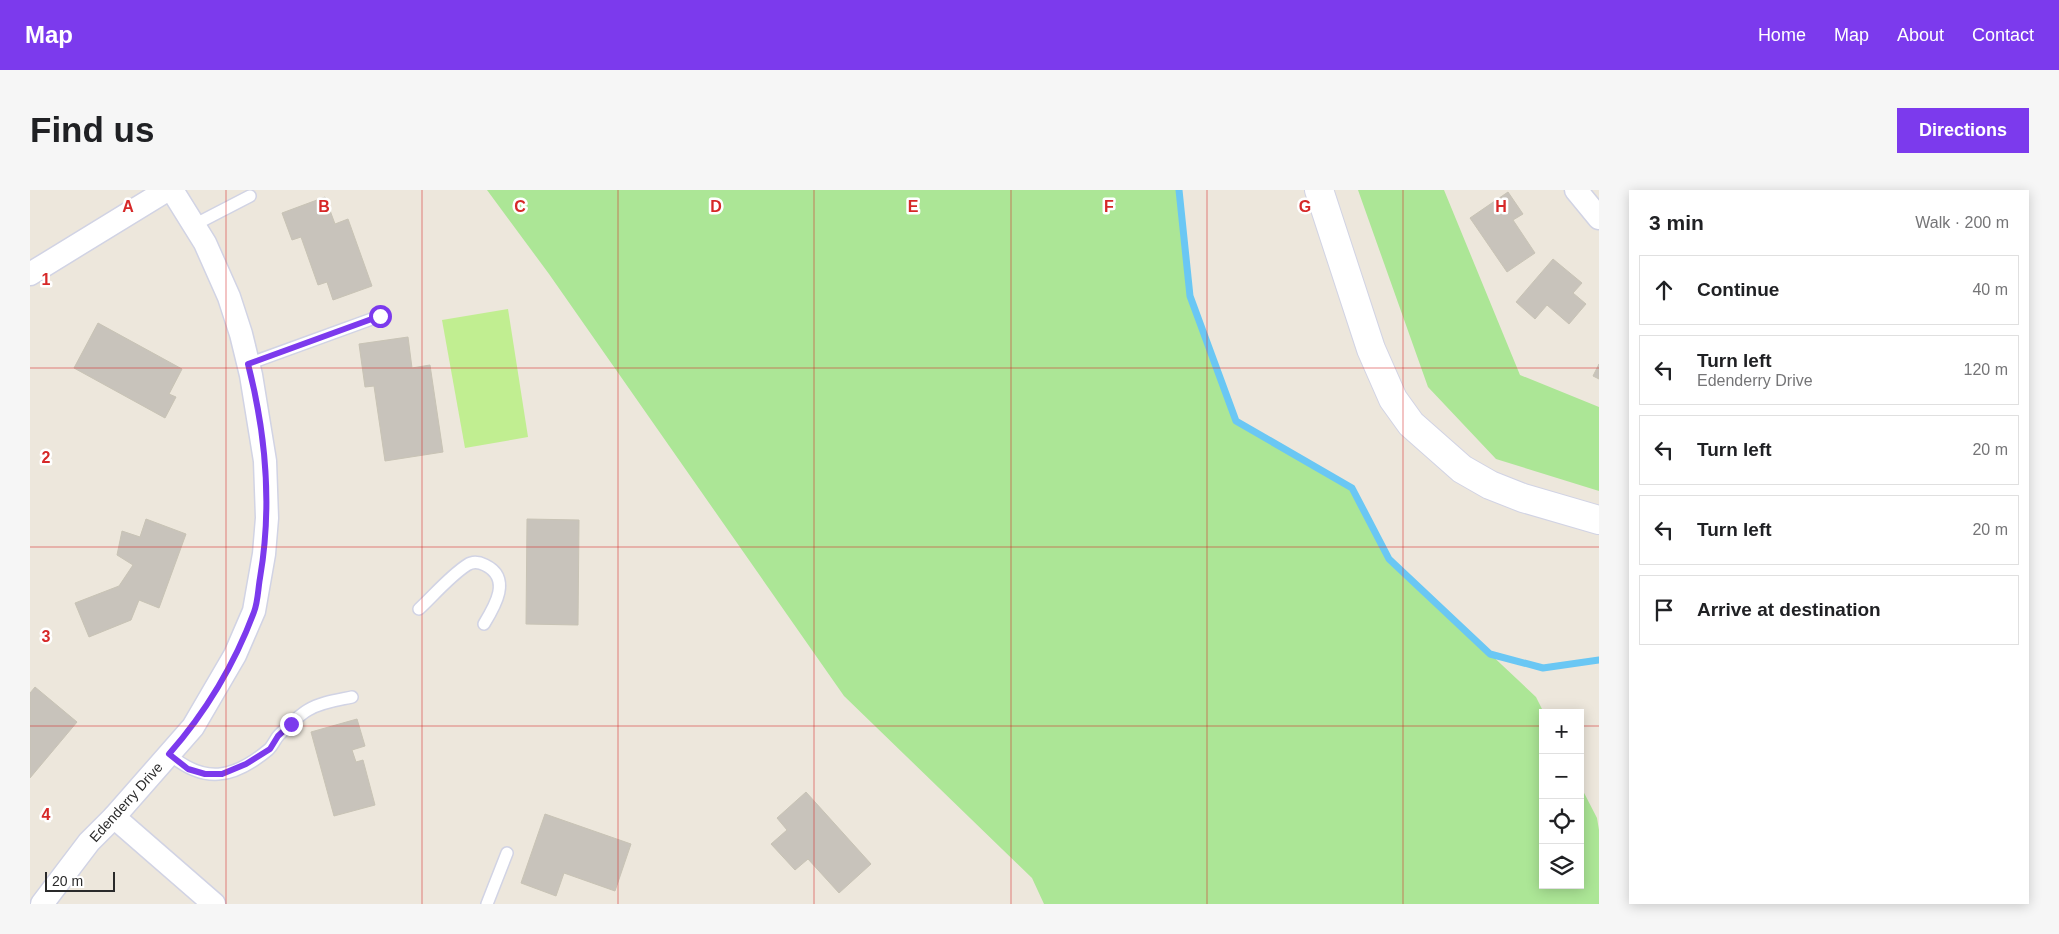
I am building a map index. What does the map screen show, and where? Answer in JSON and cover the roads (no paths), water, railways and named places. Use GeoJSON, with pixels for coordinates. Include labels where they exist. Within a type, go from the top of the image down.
{"type":"FeatureCollection","features":[{"type":"Feature","properties":{"kind":"street"},"geometry":{"type":"LineString","coordinates":[[30,274],[167,190]]}},
{"type":"Feature","properties":{"kind":"street","name":"Edenderry Drive"},"geometry":{"type":"LineString","coordinates":[[42,904],[89,842],[114,818],[198,719],[235,655],[254,611],[264,554],[267,518],[265,461],[248,364],[229,297],[205,243],[172,190]]}},
{"type":"Feature","properties":{"kind":"street"},"geometry":{"type":"LineString","coordinates":[[1319,190],[1371,349],[1393,399],[1411,424],[1462,469],[1490,486],[1523,498],[1599,520]]}},
{"type":"Feature","properties":{"kind":"street"},"geometry":{"type":"LineString","coordinates":[[1576,190],[1599,218]]}},
{"type":"Feature","properties":{"kind":"street"},"geometry":{"type":"LineString","coordinates":[[114,818],[214,904]]}},
{"type":"Feature","properties":{"kind":"lane"},"geometry":{"type":"LineString","coordinates":[[194,225],[250,196]]}},
{"type":"Feature","properties":{"kind":"lane"},"geometry":{"type":"LineString","coordinates":[[248,364],[380,316]]}},
{"type":"Feature","properties":{"kind":"lane"},"geometry":{"type":"LineString","coordinates":[[419,609],[467,565],[481,562],[498,577],[500,594],[484,624]]}},
{"type":"Feature","properties":{"kind":"lane"},"geometry":{"type":"LineString","coordinates":[[169,754],[188,769],[205,774],[222,774],[246,764],[270,749],[278,736],[309,709],[352,697]]}},
{"type":"Feature","properties":{"kind":"lane"},"geometry":{"type":"LineString","coordinates":[[487,904],[508,853]]}},
{"type":"Feature","properties":{"kind":"waterway"},"geometry":{"type":"LineString","coordinates":[[1179,190],[1190,296],[1236,421],[1352,488],[1389,559],[1490,654],[1543,668],[1599,660]]}}]}
